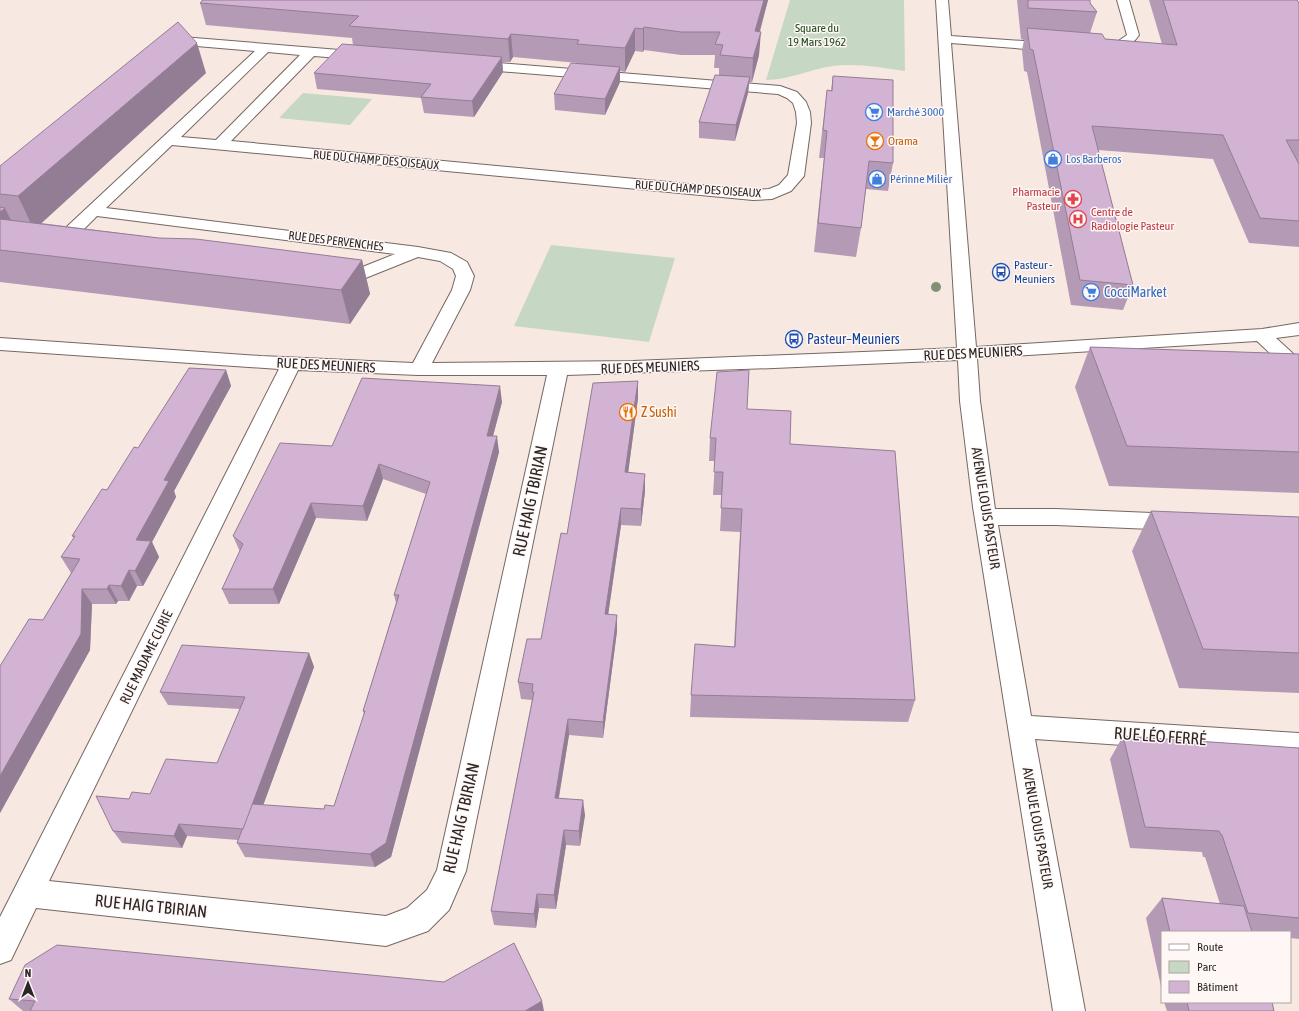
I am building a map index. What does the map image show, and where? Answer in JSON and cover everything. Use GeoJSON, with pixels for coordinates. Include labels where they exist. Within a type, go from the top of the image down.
{"type":"FeatureCollection","features":[{"type":"Feature","properties":{"kind":"street","name":"AVENUE LOUIS PASTEUR"},"geometry":{"type":"LineString","coordinates":[[942,0],[946,40],[970,401],[1020,727],[1069,1011]]}},
{"type":"Feature","properties":{"kind":"street"},"geometry":{"type":"LineString","coordinates":[[1086,49],[1115,49],[1126,44],[1133,35],[1123,0]]}},
{"type":"Feature","properties":{"kind":"street"},"geometry":{"type":"LineString","coordinates":[[154,52],[170,40],[378,57]]}},
{"type":"Feature","properties":{"kind":"street"},"geometry":{"type":"LineString","coordinates":[[946,40],[1062,47]]}},
{"type":"Feature","properties":{"kind":"street"},"geometry":{"type":"LineString","coordinates":[[63,240],[170,140],[265,48]]}},
{"type":"Feature","properties":{"kind":"street"},"geometry":{"type":"LineString","coordinates":[[219,145],[311,51]]}},
{"type":"Feature","properties":{"kind":"street","name":"RUE DU CHAMP DES OISEAUX"},"geometry":{"type":"LineString","coordinates":[[170,140],[752,195],[772,194],[785,188],[796,176],[804,123],[803,112],[799,102],[792,95],[780,90],[463,64]]}},
{"type":"Feature","properties":{"kind":"street","name":"RUE DES PERVENCHES"},"geometry":{"type":"LineString","coordinates":[[93,211],[418,252],[445,257],[461,266],[465,276],[461,290],[419,369]]}},
{"type":"Feature","properties":{"kind":"street"},"geometry":{"type":"LineString","coordinates":[[0,232],[86,243]]}},
{"type":"Feature","properties":{"kind":"street"},"geometry":{"type":"LineString","coordinates":[[319,272],[357,275],[418,252]]}},
{"type":"Feature","properties":{"kind":"street","name":"RUE DES MEUNIERS"},"geometry":{"type":"LineString","coordinates":[[0,344],[291,364],[419,369],[558,370],[803,362],[967,354],[1262,335],[1299,329]]}},
{"type":"Feature","properties":{"kind":"street"},"geometry":{"type":"LineString","coordinates":[[1262,335],[1299,370]]}},
{"type":"Feature","properties":{"kind":"street","name":"RUE MADAME CURIE"},"geometry":{"type":"LineString","coordinates":[[0,949],[291,364]]}},
{"type":"Feature","properties":{"kind":"street","name":"RUE HAIG TBIRIAN"},"geometry":{"type":"LineString","coordinates":[[29,893],[386,931],[417,920],[438,900],[451,871],[558,370]]}},
{"type":"Feature","properties":{"kind":"street"},"geometry":{"type":"LineString","coordinates":[[987,517],[1056,517],[1197,522]]}},
{"type":"Feature","properties":{"kind":"street","name":"RUE LÉO FERRÉ"},"geometry":{"type":"LineString","coordinates":[[1020,727],[1299,745]]}},
{"type":"Feature","properties":{"kind":"green space","name":"Square du 19 Mars 1962"},"geometry":{"type":"Polygon","coordinates":[[[790,0],[904,0],[905,71],[869,66],[842,65],[825,67],[775,80],[766,80],[790,0]]]}},
{"type":"Feature","properties":{"kind":"green space"},"geometry":{"type":"Polygon","coordinates":[[[303,93],[372,99],[350,125],[279,118],[303,93]]]}},
{"type":"Feature","properties":{"kind":"green space"},"geometry":{"type":"Polygon","coordinates":[[[551,245],[675,258],[649,342],[514,326],[551,245]]]}},
{"type":"Feature","properties":{"kind":"building"},"geometry":{"type":"Polygon","coordinates":[[[203,0],[764,0],[755,31],[761,32],[753,58],[720,55],[723,45],[715,44],[720,32],[681,32],[644,27],[643,29],[635,28],[625,48],[577,44],[579,40],[511,34],[508,39],[349,26],[359,16],[200,3],[203,0]]]}},
{"type":"Feature","properties":{"kind":"building"},"geometry":{"type":"Polygon","coordinates":[[[1028,0],[1090,0],[1090,3],[1097,12],[1028,8],[1028,0]]]}},
{"type":"Feature","properties":{"kind":"building"},"geometry":{"type":"Polygon","coordinates":[[[1163,0],[1297,0],[1299,3],[1299,140],[1286,140],[1299,164],[1299,221],[1260,218],[1223,135],[1092,126],[1133,285],[1080,280],[1033,50],[1030,49],[1027,28],[1102,34],[1105,39],[1177,45],[1163,0]]]}},
{"type":"Feature","properties":{"kind":"building"},"geometry":{"type":"Polygon","coordinates":[[[178,22],[197,43],[18,196],[0,194],[0,166],[178,22]]]}},
{"type":"Feature","properties":{"kind":"building"},"geometry":{"type":"Polygon","coordinates":[[[342,44],[502,57],[472,101],[421,97],[431,84],[314,73],[342,44]]]}},
{"type":"Feature","properties":{"kind":"building"},"geometry":{"type":"Polygon","coordinates":[[[571,63],[620,67],[605,99],[554,94],[571,63]]]}},
{"type":"Feature","properties":{"kind":"building"},"geometry":{"type":"Polygon","coordinates":[[[715,75],[750,77],[736,125],[699,122],[715,75]]]}},
{"type":"Feature","properties":{"kind":"building"},"geometry":{"type":"Polygon","coordinates":[[[833,76],[893,80],[893,163],[869,161],[861,228],[818,223],[827,131],[823,130],[827,90],[832,91],[833,76]]]}},
{"type":"Feature","properties":{"kind":"building"},"geometry":{"type":"Polygon","coordinates":[[[0,207],[5,208],[0,212],[0,207]]]}},
{"type":"Feature","properties":{"kind":"building"},"geometry":{"type":"Polygon","coordinates":[[[0,219],[159,238],[196,239],[362,260],[341,290],[0,250],[0,219]]]}},
{"type":"Feature","properties":{"kind":"building"},"geometry":{"type":"Polygon","coordinates":[[[1090,347],[1299,354],[1299,452],[1127,446],[1090,347]]]}},
{"type":"Feature","properties":{"kind":"building"},"geometry":{"type":"Polygon","coordinates":[[[189,368],[226,370],[164,480],[169,481],[136,540],[151,541],[135,571],[129,570],[121,586],[109,585],[107,589],[82,589],[81,634],[0,776],[0,666],[29,619],[43,620],[80,559],[61,557],[75,536],[72,536],[102,489],[107,490],[134,447],[138,448],[189,368]]]}},
{"type":"Feature","properties":{"kind":"building"},"geometry":{"type":"Polygon","coordinates":[[[749,370],[747,409],[791,411],[790,444],[895,451],[915,700],[691,695],[695,644],[735,647],[742,509],[721,508],[723,472],[714,472],[716,438],[710,438],[717,372],[749,370]]]}},
{"type":"Feature","properties":{"kind":"building"},"geometry":{"type":"Polygon","coordinates":[[[362,378],[500,386],[487,436],[497,436],[386,843],[370,854],[237,843],[252,804],[324,809],[325,805],[334,806],[365,711],[363,711],[399,595],[394,595],[430,482],[379,464],[363,506],[311,503],[273,589],[222,589],[243,544],[233,536],[280,443],[332,446],[362,378]]]}},
{"type":"Feature","properties":{"kind":"building"},"geometry":{"type":"Polygon","coordinates":[[[638,381],[625,472],[645,474],[641,509],[621,508],[605,614],[617,615],[603,722],[568,719],[555,798],[583,800],[579,831],[564,830],[554,895],[537,894],[534,914],[491,911],[534,692],[532,692],[533,684],[518,682],[527,639],[541,639],[561,533],[567,534],[593,383],[638,381]]]}},
{"type":"Feature","properties":{"kind":"building"},"geometry":{"type":"Polygon","coordinates":[[[1151,511],[1299,517],[1299,653],[1203,649],[1151,511]]]}},
{"type":"Feature","properties":{"kind":"building"},"geometry":{"type":"Polygon","coordinates":[[[182,645],[309,653],[243,829],[179,824],[174,836],[113,831],[96,796],[129,799],[132,792],[150,794],[166,759],[217,763],[245,697],[160,692],[182,645]]]}},
{"type":"Feature","properties":{"kind":"building"},"geometry":{"type":"Polygon","coordinates":[[[1123,736],[1299,748],[1299,918],[1248,913],[1222,835],[1219,831],[1145,827],[1123,736]]]}},
{"type":"Feature","properties":{"kind":"building"},"geometry":{"type":"Polygon","coordinates":[[[1162,898],[1244,906],[1252,931],[1170,931],[1162,898]]]}},
{"type":"Feature","properties":{"kind":"building"},"geometry":{"type":"Polygon","coordinates":[[[514,943],[542,1001],[525,1011],[30,1011],[35,1001],[9,999],[25,965],[57,945],[444,982],[514,943]]]}},
{"type":"Feature","properties":{"kind":"building"},"geometry":{"type":"Polygon","coordinates":[[[1187,1003],[1272,1003],[1274,1011],[1189,1011],[1187,1003]]]}},
{"type":"Feature","properties":{"kind":"place","name":"Marché 3000"},"geometry":{"type":"Point","coordinates":[874,112]}},
{"type":"Feature","properties":{"kind":"place","name":"Orama"},"geometry":{"type":"Point","coordinates":[875,141]}},
{"type":"Feature","properties":{"kind":"place","name":"Los Barberos"},"geometry":{"type":"Point","coordinates":[1053,159]}},
{"type":"Feature","properties":{"kind":"place","name":"Périnne Milier"},"geometry":{"type":"Point","coordinates":[877,179]}},
{"type":"Feature","properties":{"kind":"place","name":"Pharmacie Pasteur"},"geometry":{"type":"Point","coordinates":[1073,199]}},
{"type":"Feature","properties":{"kind":"place","name":"Centre de Radiologie Pasteur"},"geometry":{"type":"Point","coordinates":[1078,219]}},
{"type":"Feature","properties":{"kind":"place","name":"Pasteur - Meuniers"},"geometry":{"type":"Point","coordinates":[1001,272]}},
{"type":"Feature","properties":{"kind":"place","name":"CocciMarket"},"geometry":{"type":"Point","coordinates":[1091,292]}},
{"type":"Feature","properties":{"kind":"place","name":"Pasteur–Meuniers"},"geometry":{"type":"Point","coordinates":[794,339]}},
{"type":"Feature","properties":{"kind":"place","name":"Z Sushi"},"geometry":{"type":"Point","coordinates":[628,412]}}]}
